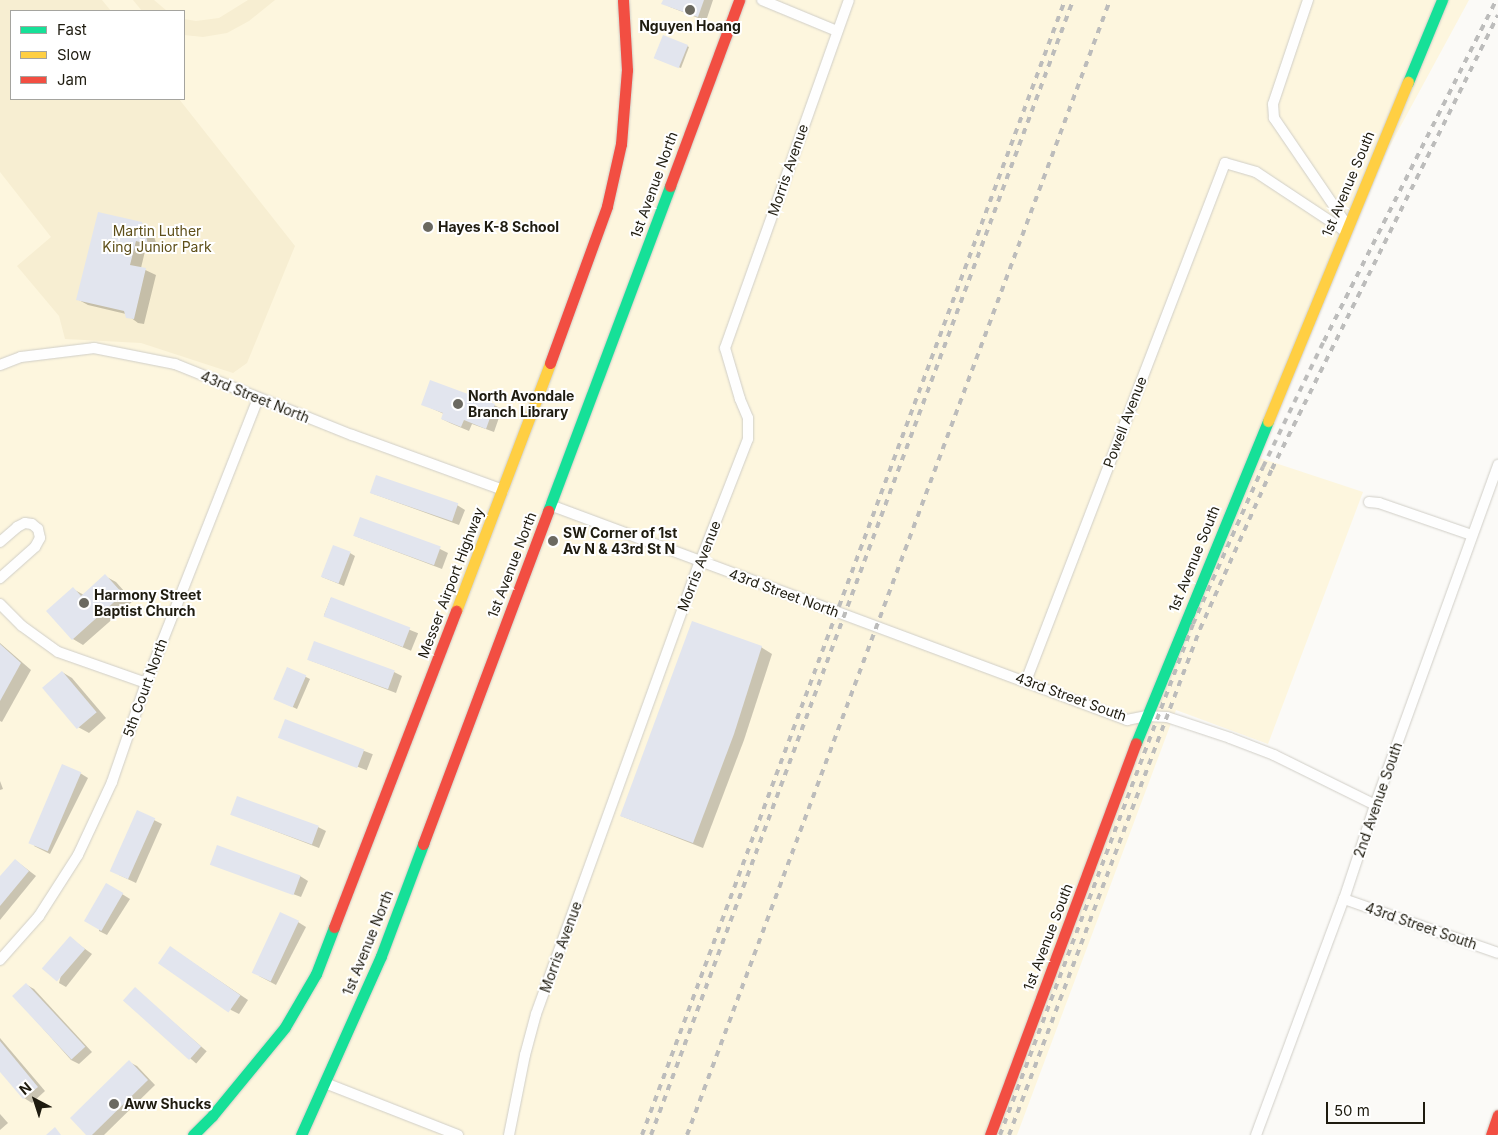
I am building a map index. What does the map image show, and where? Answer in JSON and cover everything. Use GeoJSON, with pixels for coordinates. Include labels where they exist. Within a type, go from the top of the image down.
{"type":"FeatureCollection","features":[{"type":"Feature","properties":{"kind":"main road","name":"Messer Airport Highway"},"geometry":{"type":"LineString","coordinates":[[193,1135],[212,1116],[285,1027],[316,974],[504,490],[607,206],[621,144],[628,70],[623,0]]}},
{"type":"Feature","properties":{"kind":"main road","name":"1st Avenue North"},"geometry":{"type":"LineString","coordinates":[[301,1135],[381,956],[739,0]]}},
{"type":"Feature","properties":{"kind":"main road","name":"1st Avenue South"},"geometry":{"type":"LineString","coordinates":[[990,1135],[1146,716],[1347,225],[1442,0]]}},
{"type":"Feature","properties":{"kind":"main road"},"geometry":{"type":"LineString","coordinates":[[1491,1135],[1498,1115]]}},
{"type":"Feature","properties":{"kind":"street"},"geometry":{"type":"LineString","coordinates":[[762,0],[837,31]]}},
{"type":"Feature","properties":{"kind":"street","name":"Morris Avenue"},"geometry":{"type":"LineString","coordinates":[[509,1135],[525,1055],[536,1014],[700,562],[748,439],[748,418],[740,399],[725,348],[849,0]]}},
{"type":"Feature","properties":{"kind":"street"},"geometry":{"type":"LineString","coordinates":[[1308,0],[1273,104],[1274,118],[1347,225]]}},
{"type":"Feature","properties":{"kind":"street","name":"Powell Avenue"},"geometry":{"type":"LineString","coordinates":[[1026,681],[1225,163],[1256,172],[1342,229],[1347,225]]}},
{"type":"Feature","properties":{"kind":"street","name":"43rd Street North"},"geometry":{"type":"LineString","coordinates":[[0,365],[21,357],[94,348],[175,364],[352,436],[504,490]]}},
{"type":"Feature","properties":{"kind":"street","name":"5th Court North"},"geometry":{"type":"LineString","coordinates":[[0,960],[39,916],[78,855],[112,782],[146,683],[258,398]]}},
{"type":"Feature","properties":{"kind":"street","name":"2nd Avenue South"},"geometry":{"type":"LineString","coordinates":[[1256,1135],[1344,899],[1375,805],[1498,465]]}},
{"type":"Feature","properties":{"kind":"street"},"geometry":{"type":"LineString","coordinates":[[1369,502],[1379,503],[1472,535]]}},
{"type":"Feature","properties":{"kind":"street","name":"43rd Street North"},"geometry":{"type":"LineString","coordinates":[[550,505],[876,628]]}},
{"type":"Feature","properties":{"kind":"street"},"geometry":{"type":"LineString","coordinates":[[0,542],[17,527],[25,523],[32,524],[38,529],[40,538],[35,547],[0,578]]}},
{"type":"Feature","properties":{"kind":"street"},"geometry":{"type":"LineString","coordinates":[[0,604],[22,626],[58,652],[146,683]]}},
{"type":"Feature","properties":{"kind":"street","name":"43rd Street South"},"geometry":{"type":"LineString","coordinates":[[876,628],[1026,681],[1127,720],[1146,716],[1167,716],[1274,755],[1375,805]]}},
{"type":"Feature","properties":{"kind":"street","name":"43rd Street South"},"geometry":{"type":"LineString","coordinates":[[1344,899],[1498,953]]}},
{"type":"Feature","properties":{"kind":"street"},"geometry":{"type":"LineString","coordinates":[[325,1083],[458,1135]]}},
{"type":"Feature","properties":{"kind":"shaded area"},"geometry":{"type":"Polygon","coordinates":[[[0,0],[1469,0],[1386,153],[1257,457],[1363,492],[1268,744],[1176,710],[1017,1135],[0,1135],[0,0]]]}},
{"type":"Feature","properties":{"kind":"green space","name":"Martin Luther King Junior Park"},"geometry":{"type":"Polygon","coordinates":[[[0,0],[102,0],[110,10],[10,10],[10,100],[180,100],[295,246],[247,363],[233,373],[141,343],[65,339],[59,316],[17,266],[51,237],[0,172],[0,0]]]}},
{"type":"Feature","properties":{"kind":"green space"},"geometry":{"type":"Polygon","coordinates":[[[133,0],[154,0],[166,10],[141,10],[133,0]]]}},
{"type":"Feature","properties":{"kind":"green space"},"geometry":{"type":"Polygon","coordinates":[[[248,0],[275,0],[249,21],[227,33],[203,37],[185,35],[185,19],[196,21],[219,18],[248,0]]]}},
{"type":"Feature","properties":{"kind":"building","name":"Nguyen Hoang"},"geometry":{"type":"Polygon","coordinates":[[[663,0],[704,0],[698,17],[661,4],[663,0]]]}},
{"type":"Feature","properties":{"kind":"building"},"geometry":{"type":"Polygon","coordinates":[[[663,35],[688,45],[679,68],[654,58],[663,35]]]}},
{"type":"Feature","properties":{"kind":"building"},"geometry":{"type":"Polygon","coordinates":[[[98,212],[142,222],[148,244],[136,241],[130,265],[146,268],[134,319],[126,318],[124,311],[76,300],[98,212]]]}},
{"type":"Feature","properties":{"kind":"building","name":"North Avondale Branch Library"},"geometry":{"type":"Polygon","coordinates":[[[430,380],[495,404],[486,429],[464,420],[461,427],[441,419],[443,413],[421,405],[430,380]]]}},
{"type":"Feature","properties":{"kind":"building"},"geometry":{"type":"Polygon","coordinates":[[[376,475],[458,503],[452,521],[370,493],[376,475]]]}},
{"type":"Feature","properties":{"kind":"building"},"geometry":{"type":"Polygon","coordinates":[[[360,517],[441,546],[434,565],[353,536],[360,517]]]}},
{"type":"Feature","properties":{"kind":"building"},"geometry":{"type":"Polygon","coordinates":[[[333,545],[351,552],[339,584],[321,577],[333,545]]]}},
{"type":"Feature","properties":{"kind":"building","name":"Harmony Street Baptist Church"},"geometry":{"type":"Polygon","coordinates":[[[105,574],[123,594],[72,640],[46,611],[73,587],[81,596],[105,574]]]}},
{"type":"Feature","properties":{"kind":"building"},"geometry":{"type":"Polygon","coordinates":[[[331,597],[410,627],[403,647],[323,617],[331,597]]]}},
{"type":"Feature","properties":{"kind":"building"},"geometry":{"type":"Polygon","coordinates":[[[692,621],[762,646],[734,734],[693,843],[620,816],[692,621]]]}},
{"type":"Feature","properties":{"kind":"building"},"geometry":{"type":"Polygon","coordinates":[[[314,641],[395,670],[388,689],[307,660],[314,641]]]}},
{"type":"Feature","properties":{"kind":"building"},"geometry":{"type":"Polygon","coordinates":[[[0,644],[21,663],[0,701],[0,644]]]}},
{"type":"Feature","properties":{"kind":"building"},"geometry":{"type":"Polygon","coordinates":[[[287,667],[306,675],[293,707],[273,699],[287,667]]]}},
{"type":"Feature","properties":{"kind":"building"},"geometry":{"type":"Polygon","coordinates":[[[62,671],[97,712],[77,729],[42,688],[62,671]]]}},
{"type":"Feature","properties":{"kind":"building"},"geometry":{"type":"Polygon","coordinates":[[[285,719],[364,749],[357,768],[278,738],[285,719]]]}},
{"type":"Feature","properties":{"kind":"building"},"geometry":{"type":"Polygon","coordinates":[[[62,764],[81,772],[48,851],[28,843],[62,764]]]}},
{"type":"Feature","properties":{"kind":"building"},"geometry":{"type":"Polygon","coordinates":[[[237,796],[319,826],[312,845],[230,815],[237,796]]]}},
{"type":"Feature","properties":{"kind":"building"},"geometry":{"type":"Polygon","coordinates":[[[137,810],[155,818],[128,879],[110,871],[137,810]]]}},
{"type":"Feature","properties":{"kind":"building"},"geometry":{"type":"Polygon","coordinates":[[[217,845],[301,875],[293,895],[210,865],[217,845]]]}},
{"type":"Feature","properties":{"kind":"building"},"geometry":{"type":"Polygon","coordinates":[[[15,859],[29,871],[0,906],[0,876],[15,859]]]}},
{"type":"Feature","properties":{"kind":"building"},"geometry":{"type":"Polygon","coordinates":[[[106,883],[123,893],[101,931],[84,921],[106,883]]]}},
{"type":"Feature","properties":{"kind":"building"},"geometry":{"type":"Polygon","coordinates":[[[280,912],[299,921],[271,982],[252,973],[280,912]]]}},
{"type":"Feature","properties":{"kind":"building"},"geometry":{"type":"Polygon","coordinates":[[[70,936],[85,949],[57,982],[42,968],[70,936]]]}},
{"type":"Feature","properties":{"kind":"building"},"geometry":{"type":"Polygon","coordinates":[[[170,946],[240,995],[228,1013],[158,963],[170,946]]]}},
{"type":"Feature","properties":{"kind":"building"},"geometry":{"type":"Polygon","coordinates":[[[26,983],[85,1047],[71,1060],[12,996],[26,983]]]}},
{"type":"Feature","properties":{"kind":"building"},"geometry":{"type":"Polygon","coordinates":[[[135,987],[201,1047],[189,1060],[123,1000],[135,987]]]}},
{"type":"Feature","properties":{"kind":"building"},"geometry":{"type":"Polygon","coordinates":[[[0,1041],[38,1087],[23,1099],[0,1072],[0,1041]]]}},
{"type":"Feature","properties":{"kind":"building"},"geometry":{"type":"Polygon","coordinates":[[[129,1060],[148,1080],[92,1135],[86,1135],[70,1118],[129,1060]]]}},
{"type":"Feature","properties":{"kind":"building"},"geometry":{"type":"Polygon","coordinates":[[[55,1127],[61,1135],[46,1135],[55,1127]]]}},
{"type":"Feature","properties":{"kind":"railway"},"geometry":{"type":"LineString","coordinates":[[642,1135],[1065,0]]}},
{"type":"Feature","properties":{"kind":"railway"},"geometry":{"type":"LineString","coordinates":[[651,1135],[1073,0]]}},
{"type":"Feature","properties":{"kind":"railway"},"geometry":{"type":"LineString","coordinates":[[687,1135],[1110,0]]}},
{"type":"Feature","properties":{"kind":"railway"},"geometry":{"type":"LineString","coordinates":[[1000,1135],[1193,624],[1263,467],[1324,341],[1496,0]]}},
{"type":"Feature","properties":{"kind":"railway"},"geometry":{"type":"LineString","coordinates":[[1009,1135],[1200,629],[1272,469],[1498,15]]}},
{"type":"Feature","properties":{"kind":"traffic: fast"},"geometry":{"type":"LineString","coordinates":[[1408,82],[1442,0]]}},
{"type":"Feature","properties":{"kind":"traffic: fast"},"geometry":{"type":"LineString","coordinates":[[548,511],[670,186]]}},
{"type":"Feature","properties":{"kind":"traffic: fast"},"geometry":{"type":"LineString","coordinates":[[1136,743],[1268,421]]}},
{"type":"Feature","properties":{"kind":"traffic: fast"},"geometry":{"type":"LineString","coordinates":[[301,1135],[381,956],[423,844]]}},
{"type":"Feature","properties":{"kind":"traffic: fast"},"geometry":{"type":"LineString","coordinates":[[193,1135],[212,1116],[285,1027],[316,974],[334,927]]}},
{"type":"Feature","properties":{"kind":"traffic: slow"},"geometry":{"type":"LineString","coordinates":[[1268,421],[1408,82]]}},
{"type":"Feature","properties":{"kind":"traffic: slow"},"geometry":{"type":"LineString","coordinates":[[456,611],[550,363]]}},
{"type":"Feature","properties":{"kind":"traffic: jam"},"geometry":{"type":"LineString","coordinates":[[550,363],[607,206],[621,144],[627,70],[623,0]]}},
{"type":"Feature","properties":{"kind":"traffic: jam"},"geometry":{"type":"LineString","coordinates":[[670,186],[739,0]]}},
{"type":"Feature","properties":{"kind":"traffic: jam"},"geometry":{"type":"LineString","coordinates":[[423,844],[548,511]]}},
{"type":"Feature","properties":{"kind":"traffic: jam"},"geometry":{"type":"LineString","coordinates":[[334,927],[456,611]]}},
{"type":"Feature","properties":{"kind":"traffic: jam"},"geometry":{"type":"LineString","coordinates":[[990,1135],[1136,743]]}},
{"type":"Feature","properties":{"kind":"traffic: jam"},"geometry":{"type":"LineString","coordinates":[[1491,1135],[1498,1115]]}},
{"type":"Feature","properties":{"kind":"place","name":"Nguyen Hoang"},"geometry":{"type":"Point","coordinates":[690,10]}},
{"type":"Feature","properties":{"kind":"place","name":"Hayes K-8 School"},"geometry":{"type":"Point","coordinates":[428,227]}},
{"type":"Feature","properties":{"kind":"place","name":"North Avondale Branch Library"},"geometry":{"type":"Point","coordinates":[458,404]}},
{"type":"Feature","properties":{"kind":"place","name":"SW Corner of 1st Av N & 43rd St N"},"geometry":{"type":"Point","coordinates":[553,541]}},
{"type":"Feature","properties":{"kind":"place","name":"Harmony Street Baptist Church"},"geometry":{"type":"Point","coordinates":[84,603]}},
{"type":"Feature","properties":{"kind":"place","name":"Aww Shucks"},"geometry":{"type":"Point","coordinates":[114,1104]}}]}
